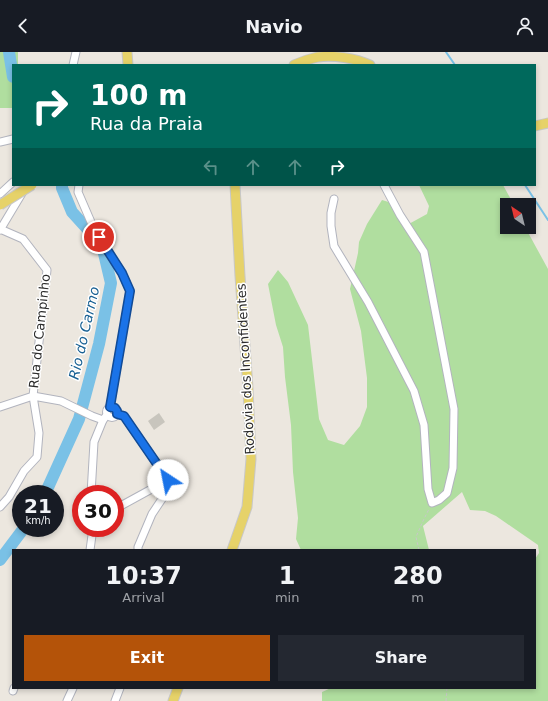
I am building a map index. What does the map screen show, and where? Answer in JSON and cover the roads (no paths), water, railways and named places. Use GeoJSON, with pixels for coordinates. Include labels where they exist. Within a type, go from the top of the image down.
{"type":"FeatureCollection","features":[{"type":"Feature","properties":{"kind":"main road"},"geometry":{"type":"LineString","coordinates":[[127,52],[128,64]]}},
{"type":"Feature","properties":{"kind":"main road"},"geometry":{"type":"LineString","coordinates":[[297,64],[318,57],[338,57],[368,64]]}},
{"type":"Feature","properties":{"kind":"main road"},"geometry":{"type":"LineString","coordinates":[[536,126],[548,123]]}},
{"type":"Feature","properties":{"kind":"main road"},"geometry":{"type":"LineString","coordinates":[[0,205],[30,186]]}},
{"type":"Feature","properties":{"kind":"main road","name":"Rodovia dos Inconfidentes"},"geometry":{"type":"LineString","coordinates":[[232,549],[248,507],[251,459],[235,186]]}},
{"type":"Feature","properties":{"kind":"main road"},"geometry":{"type":"LineString","coordinates":[[173,701],[178,689]]}},
{"type":"Feature","properties":{"kind":"street"},"geometry":{"type":"LineString","coordinates":[[72,64],[76,52]]}},
{"type":"Feature","properties":{"kind":"street"},"geometry":{"type":"LineString","coordinates":[[0,142],[12,139]]}},
{"type":"Feature","properties":{"kind":"street"},"geometry":{"type":"LineString","coordinates":[[0,194],[12,183]]}},
{"type":"Feature","properties":{"kind":"street"},"geometry":{"type":"LineString","coordinates":[[0,229],[26,186]]}},
{"type":"Feature","properties":{"kind":"street"},"geometry":{"type":"LineString","coordinates":[[79,186],[78,192],[94,229],[122,273],[130,291],[110,407],[106,411],[105,418],[94,442],[92,485]]}},
{"type":"Feature","properties":{"kind":"street"},"geometry":{"type":"LineString","coordinates":[[334,199],[331,213],[331,226],[334,246],[368,302],[414,391],[424,425],[428,489],[432,503],[439,500],[447,492],[452,474],[454,409],[424,252],[400,215],[385,186]]}},
{"type":"Feature","properties":{"kind":"street","name":"Rua do Campinho"},"geometry":{"type":"LineString","coordinates":[[0,229],[23,239],[47,270],[33,396],[0,406]]}},
{"type":"Feature","properties":{"kind":"street"},"geometry":{"type":"LineString","coordinates":[[0,507],[10,497],[24,471],[37,457],[39,433],[33,396],[62,401],[92,416],[111,418],[115,417],[117,414]]}},
{"type":"Feature","properties":{"kind":"street"},"geometry":{"type":"LineString","coordinates":[[110,407],[117,409],[117,414]]}},
{"type":"Feature","properties":{"kind":"street"},"geometry":{"type":"LineString","coordinates":[[117,414],[124,416],[168,480],[166,493],[152,514],[138,549]]}},
{"type":"Feature","properties":{"kind":"street"},"geometry":{"type":"LineString","coordinates":[[124,504],[168,480]]}},
{"type":"Feature","properties":{"kind":"street"},"geometry":{"type":"LineString","coordinates":[[230,549],[239,533]]}},
{"type":"Feature","properties":{"kind":"street"},"geometry":{"type":"LineString","coordinates":[[90,549],[92,537]]}},
{"type":"Feature","properties":{"kind":"street"},"geometry":{"type":"LineString","coordinates":[[67,701],[73,689]]}},
{"type":"Feature","properties":{"kind":"street"},"geometry":{"type":"LineString","coordinates":[[114,701],[120,689]]}},
{"type":"Feature","properties":{"kind":"waterway","name":"Rio do Carmo"},"geometry":{"type":"LineString","coordinates":[[9,52],[12,71]]}},
{"type":"Feature","properties":{"kind":"waterway"},"geometry":{"type":"LineString","coordinates":[[446,52],[454,64]]}},
{"type":"Feature","properties":{"kind":"waterway","name":"Rio do Carmo"},"geometry":{"type":"LineString","coordinates":[[49,485],[79,419],[99,344],[111,283],[102,245],[72,212],[62,186]]}},
{"type":"Feature","properties":{"kind":"waterway"},"geometry":{"type":"LineString","coordinates":[[526,186],[548,220]]}},
{"type":"Feature","properties":{"kind":"waterway","name":"Rio do Carmo"},"geometry":{"type":"LineString","coordinates":[[0,560],[17,537]]}}]}
